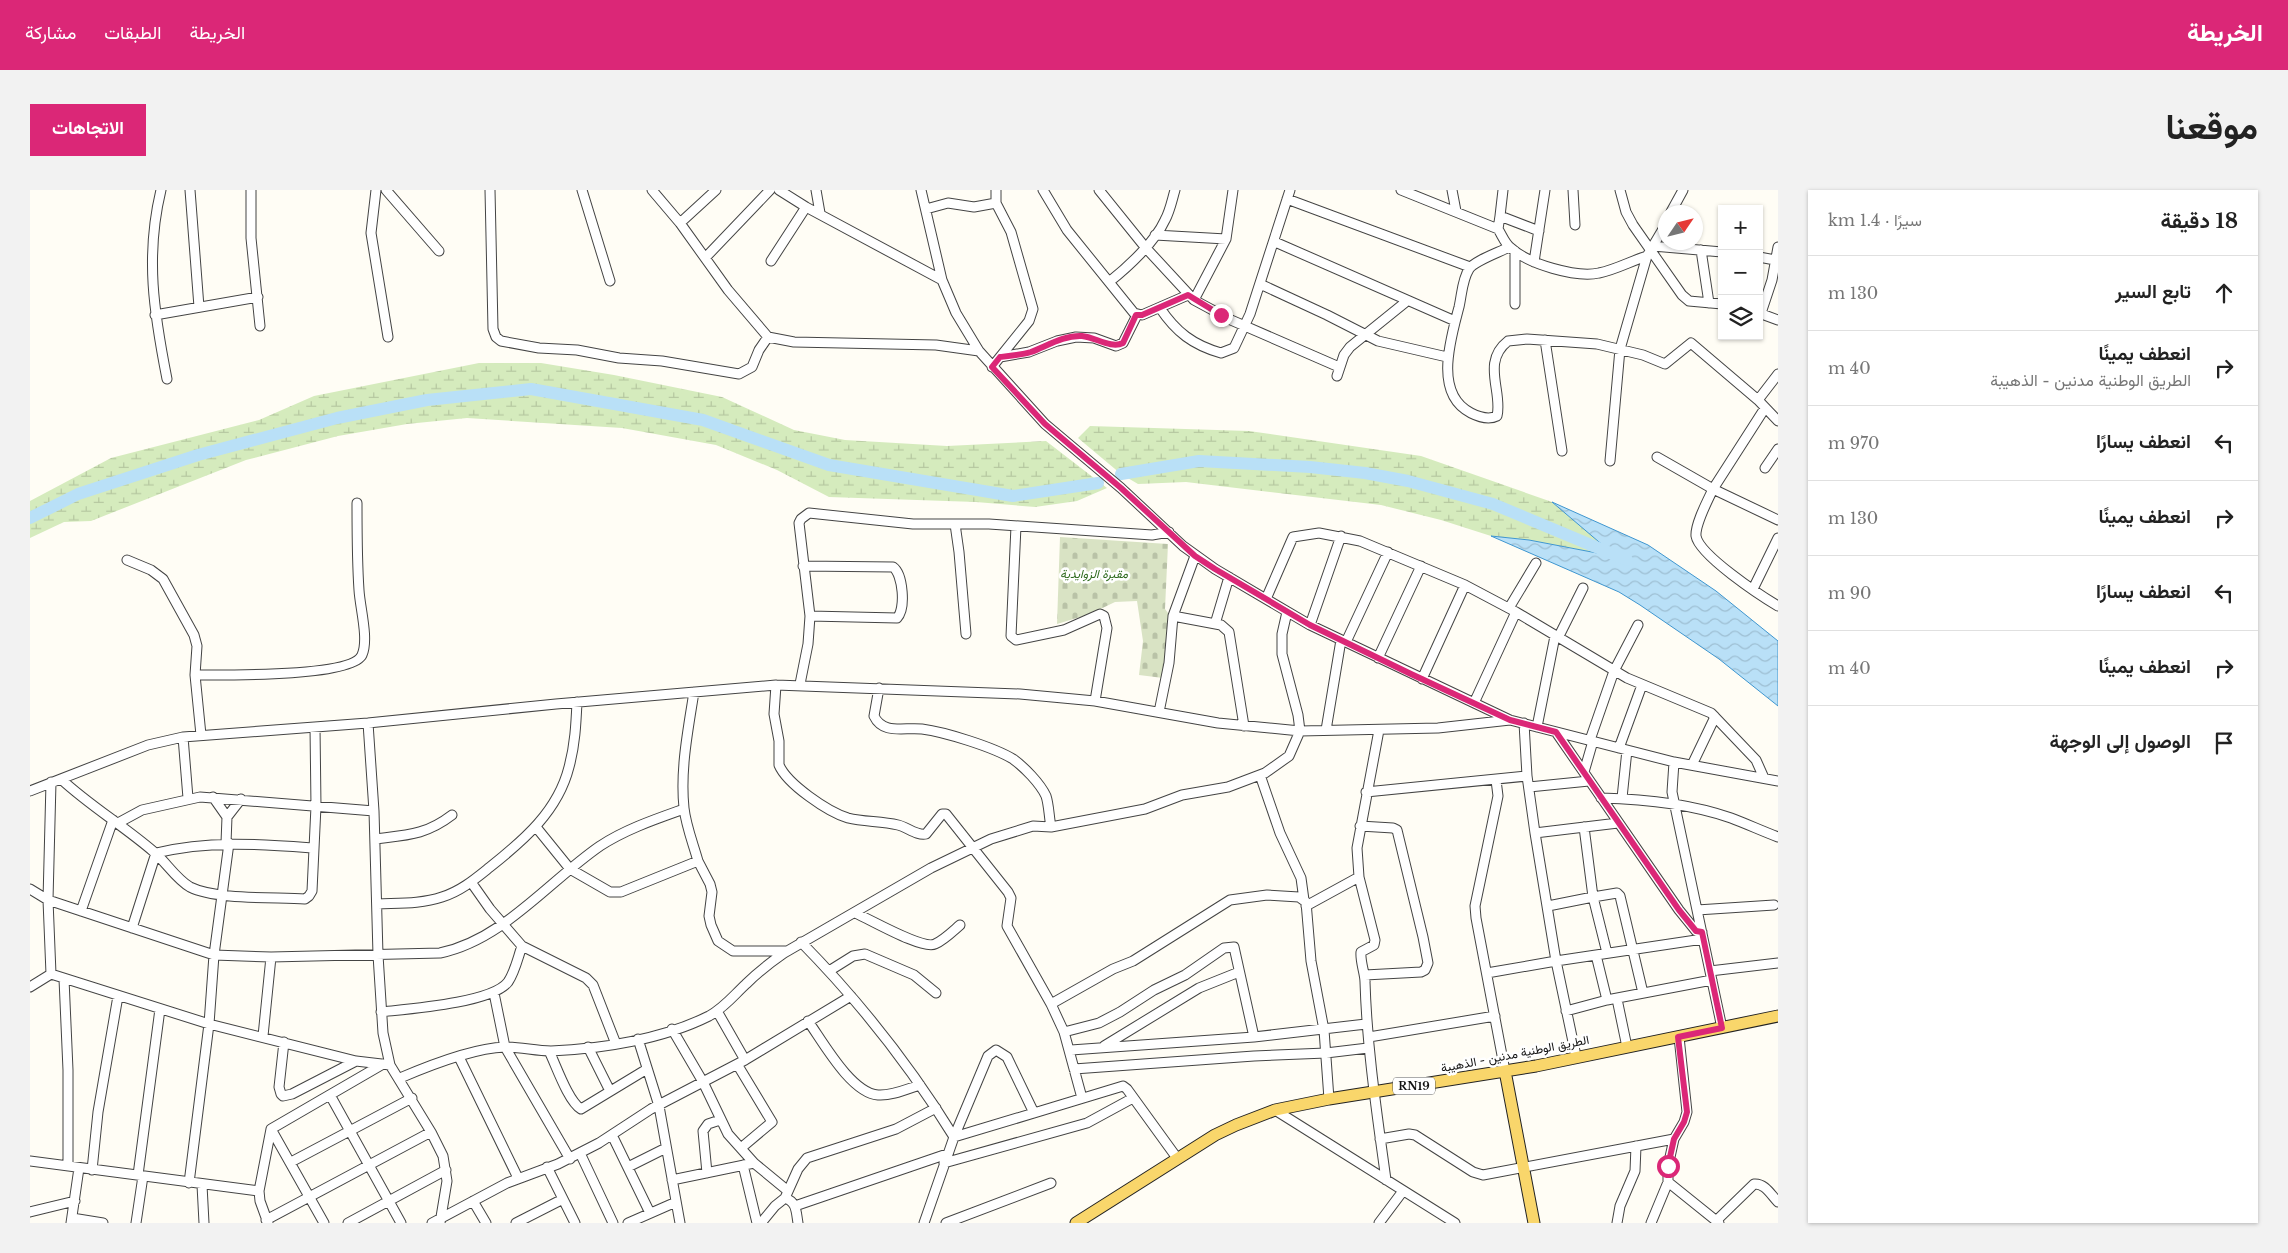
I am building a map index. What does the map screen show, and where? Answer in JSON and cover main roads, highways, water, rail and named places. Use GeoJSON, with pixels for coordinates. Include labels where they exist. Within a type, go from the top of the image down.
{"type":"FeatureCollection","features":[{"type":"Feature","properties":{"kind":"main road","name":"الطريق الوطنية مدنين - الذهيبة"},"geometry":{"type":"LineString","coordinates":[[1076,1223],[1229,1128],[1275,1110],[1329,1099],[1505,1070],[1778,1016]]}},
{"type":"Feature","properties":{"kind":"main road"},"geometry":{"type":"LineString","coordinates":[[1505,1070],[1534,1223]]}},
{"type":"Feature","properties":{"kind":"water"},"geometry":{"type":"Polygon","coordinates":[[[1552,502],[1648,545],[1716,591],[1778,641],[1778,706],[1719,659],[1619,592],[1491,536],[1529,540],[1597,553],[1612,553],[1552,502]]]}},
{"type":"Feature","properties":{"kind":"waterway"},"geometry":{"type":"LineString","coordinates":[[30,518],[78,494],[198,455],[337,418],[427,400],[531,389],[703,420],[829,465],[1013,496],[1098,483]]}},
{"type":"Feature","properties":{"kind":"waterway"},"geometry":{"type":"LineString","coordinates":[[1121,474],[1199,461],[1310,467],[1365,473],[1408,481],[1493,504],[1627,560]]}},
{"type":"Feature","properties":{"kind":"park label","name":"مقبرة الزوايدية"},"geometry":{"type":"Point","coordinates":[1094,574]}}]}
